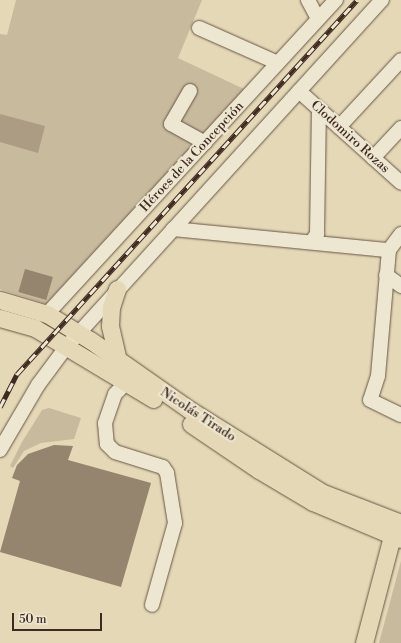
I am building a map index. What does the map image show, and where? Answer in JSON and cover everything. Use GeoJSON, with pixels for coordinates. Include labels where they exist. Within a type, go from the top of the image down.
{"type":"FeatureCollection","features":[{"type":"Feature","properties":{"kind":"main road"},"geometry":{"type":"LineString","coordinates":[[117,290],[111,307],[110,326],[118,361]]}},
{"type":"Feature","properties":{"kind":"main road","name":"Nicolás Tirado"},"geometry":{"type":"LineString","coordinates":[[0,300],[47,314],[73,340],[127,382],[259,470],[313,502],[398,526]]}},
{"type":"Feature","properties":{"kind":"main road","name":"Nicolás Tirado"},"geometry":{"type":"LineString","coordinates":[[0,318],[73,340],[118,361],[190,410],[323,493],[398,526]]}},
{"type":"Feature","properties":{"kind":"main road"},"geometry":{"type":"LineString","coordinates":[[364,643],[398,526]]}},
{"type":"Feature","properties":{"kind":"street"},"geometry":{"type":"LineString","coordinates":[[308,0],[318,19]]}},
{"type":"Feature","properties":{"kind":"street","name":"Héroes de la Concepción"},"geometry":{"type":"LineString","coordinates":[[47,314],[336,0]]}},
{"type":"Feature","properties":{"kind":"street"},"geometry":{"type":"LineString","coordinates":[[0,450],[38,386],[73,340],[382,0]]}},
{"type":"Feature","properties":{"kind":"street"},"geometry":{"type":"LineString","coordinates":[[199,28],[278,63]]}},
{"type":"Feature","properties":{"kind":"street"},"geometry":{"type":"LineString","coordinates":[[339,127],[401,60]]}},
{"type":"Feature","properties":{"kind":"street"},"geometry":{"type":"LineString","coordinates":[[190,91],[171,124],[205,143]]}},
{"type":"Feature","properties":{"kind":"street","name":"Clodomiro Rozas"},"geometry":{"type":"LineString","coordinates":[[299,91],[401,183]]}},
{"type":"Feature","properties":{"kind":"street"},"geometry":{"type":"LineString","coordinates":[[312,242],[317,234],[319,109]]}},
{"type":"Feature","properties":{"kind":"street"},"geometry":{"type":"LineString","coordinates":[[373,158],[401,128]]}},
{"type":"Feature","properties":{"kind":"street"},"geometry":{"type":"LineString","coordinates":[[173,229],[389,250]]}},
{"type":"Feature","properties":{"kind":"street"},"geometry":{"type":"LineString","coordinates":[[401,234],[389,250],[378,376],[370,400],[401,415]]}},
{"type":"Feature","properties":{"kind":"street"},"geometry":{"type":"LineString","coordinates":[[386,275],[401,286]]}},
{"type":"Feature","properties":{"kind":"street"},"geometry":{"type":"LineString","coordinates":[[127,382],[115,394],[105,423],[108,444],[115,452],[163,467],[167,473],[175,523],[152,605]]}},
{"type":"Feature","properties":{"kind":"shaded area"},"geometry":{"type":"Polygon","coordinates":[[[16,0],[202,0],[178,58],[244,89],[46,304],[0,289],[0,34],[7,35],[16,0]]]}},
{"type":"Feature","properties":{"kind":"shaded area"},"geometry":{"type":"Polygon","coordinates":[[[0,114],[45,126],[38,153],[0,142],[0,114]]]}},
{"type":"Feature","properties":{"kind":"shaded area"},"geometry":{"type":"Polygon","coordinates":[[[49,408],[81,418],[74,439],[41,443],[24,451],[13,468],[10,466],[22,442],[42,410],[49,408]]]}},
{"type":"Feature","properties":{"kind":"shaded area"},"geometry":{"type":"Polygon","coordinates":[[[401,561],[401,643],[379,643],[401,561]]]}},
{"type":"Feature","properties":{"kind":"building"},"geometry":{"type":"Polygon","coordinates":[[[25,269],[53,277],[46,300],[18,292],[25,269]]]}},
{"type":"Feature","properties":{"kind":"building"},"geometry":{"type":"Polygon","coordinates":[[[54,445],[73,446],[68,460],[151,483],[121,587],[0,552],[20,481],[12,478],[17,465],[28,454],[54,445]]]}},
{"type":"Feature","properties":{"kind":"railway"},"geometry":{"type":"LineString","coordinates":[[0,407],[17,374],[357,0]]}}]}
